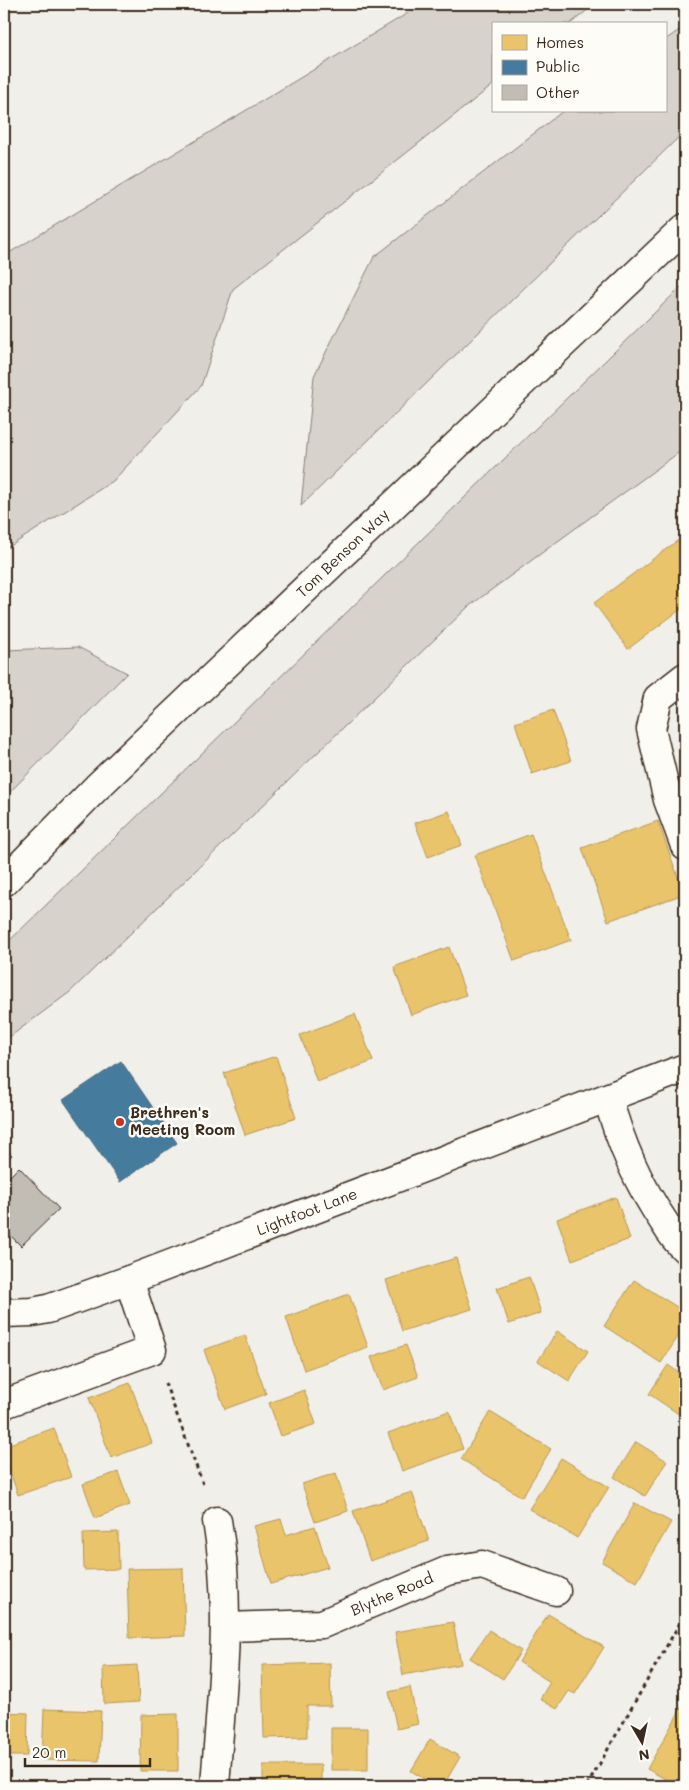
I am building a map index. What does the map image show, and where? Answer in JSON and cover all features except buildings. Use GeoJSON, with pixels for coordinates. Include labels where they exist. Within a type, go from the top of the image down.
{"type":"FeatureCollection","features":[{"type":"Feature","properties":{"kind":"street","name":"Tom Benson Way"},"geometry":{"type":"LineString","coordinates":[[4,882],[104,780],[685,228]]}},
{"type":"Feature","properties":{"kind":"street"},"geometry":{"type":"LineString","coordinates":[[685,677],[658,698],[652,729],[668,800],[685,846]]}},
{"type":"Feature","properties":{"kind":"street","name":"Lightfoot Lane"},"geometry":{"type":"LineString","coordinates":[[4,1312],[32,1312],[48,1309],[129,1280],[685,1068]]}},
{"type":"Feature","properties":{"kind":"street"},"geometry":{"type":"LineString","coordinates":[[608,1098],[617,1130],[646,1197],[685,1249]]}},
{"type":"Feature","properties":{"kind":"street"},"geometry":{"type":"LineString","coordinates":[[4,1404],[152,1350],[129,1280]]}},
{"type":"Feature","properties":{"kind":"street"},"geometry":{"type":"LineString","coordinates":[[215,1786],[226,1627],[222,1550],[217,1521]]}},
{"type":"Feature","properties":{"kind":"street","name":"Blythe Road"},"geometry":{"type":"LineString","coordinates":[[226,1627],[322,1624],[447,1571],[482,1565],[556,1591]]}},
{"type":"Feature","properties":{"kind":"path"},"geometry":{"type":"LineString","coordinates":[[152,1350],[217,1521]]}},
{"type":"Feature","properties":{"kind":"path"},"geometry":{"type":"LineString","coordinates":[[587,1786],[685,1614]]}},
{"type":"Feature","properties":{"kind":"shaded area"},"geometry":{"type":"Polygon","coordinates":[[[423,4],[595,4],[572,22],[492,22],[492,86],[233,289],[201,386],[113,481],[4,550],[4,256],[423,4]]]}},
{"type":"Feature","properties":{"kind":"shaded area"},"geometry":{"type":"Polygon","coordinates":[[[685,26],[685,131],[301,506],[314,376],[374,257],[562,112],[666,112],[666,39],[685,26]]]}},
{"type":"Feature","properties":{"kind":"shaded area"},"geometry":{"type":"Polygon","coordinates":[[[685,283],[685,448],[468,607],[70,992],[4,1041],[4,946],[685,283]]]}},
{"type":"Feature","properties":{"kind":"shaded area"},"geometry":{"type":"Polygon","coordinates":[[[78,647],[127,673],[4,798],[4,652],[6,650],[78,647]]]}},
{"type":"Feature","properties":{"kind":"place","name":"Brethren's Meeting Room"},"geometry":{"type":"Point","coordinates":[120,1122]}}]}
